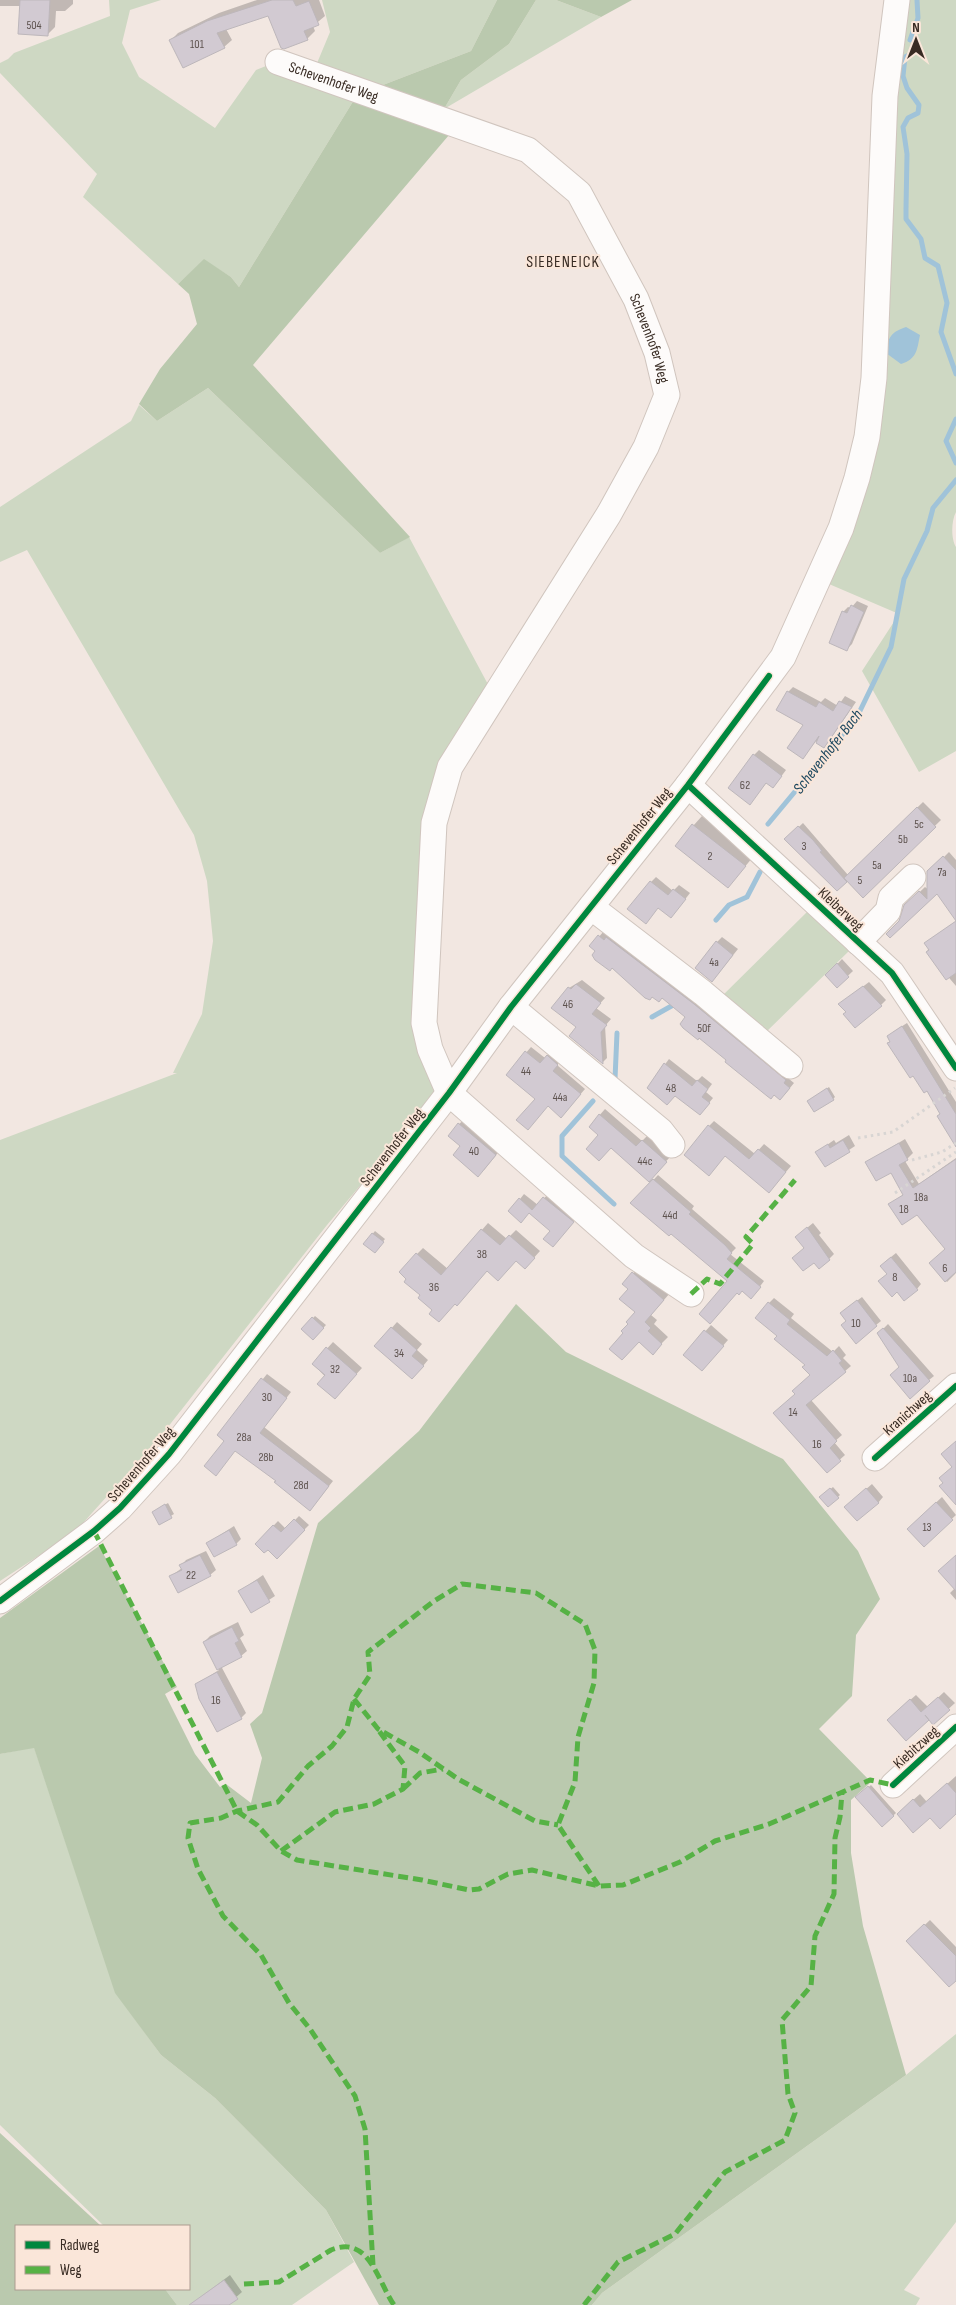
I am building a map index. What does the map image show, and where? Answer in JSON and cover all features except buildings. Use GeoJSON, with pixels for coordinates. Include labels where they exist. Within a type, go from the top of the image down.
{"type":"FeatureCollection","features":[{"type":"Feature","properties":{"kind":"street","name":"Schevenhofer Weg"},"geometry":{"type":"LineString","coordinates":[[0,1601],[94,1531],[141,1486],[169,1454],[449,1094],[511,1007],[688,785],[782,657],[841,528],[864,454],[874,378],[885,96],[897,0]]}},
{"type":"Feature","properties":{"kind":"street","name":"Schevenhofer Weg"},"geometry":{"type":"LineString","coordinates":[[278,62],[528,150],[579,193],[636,298],[657,353],[666,395],[646,447],[609,514],[450,766],[434,823],[424,1023],[430,1049],[449,1094],[634,1256],[691,1294]]}},
{"type":"Feature","properties":{"kind":"street","name":"Kleiberweg"},"geometry":{"type":"LineString","coordinates":[[688,785],[892,973],[956,1068]]}},
{"type":"Feature","properties":{"kind":"street"},"geometry":{"type":"LineString","coordinates":[[858,942],[888,911],[891,898],[913,877]]}},
{"type":"Feature","properties":{"kind":"street"},"geometry":{"type":"LineString","coordinates":[[591,907],[703,993],[790,1066]]}},
{"type":"Feature","properties":{"kind":"street"},"geometry":{"type":"LineString","coordinates":[[511,1007],[661,1131],[672,1145]]}},
{"type":"Feature","properties":{"kind":"street","name":"Kranichweg"},"geometry":{"type":"LineString","coordinates":[[875,1458],[956,1386]]}},
{"type":"Feature","properties":{"kind":"street","name":"Kiebitzweg"},"geometry":{"type":"LineString","coordinates":[[893,1785],[956,1727]]}},
{"type":"Feature","properties":{"kind":"path"},"geometry":{"type":"LineString","coordinates":[[858,1138],[893,1132],[956,1088]]}},
{"type":"Feature","properties":{"kind":"path"},"geometry":{"type":"LineString","coordinates":[[912,1160],[942,1152],[956,1143]]}},
{"type":"Feature","properties":{"kind":"path"},"geometry":{"type":"LineString","coordinates":[[895,1193],[956,1152]]}},
{"type":"Feature","properties":{"kind":"green space"},"geometry":{"type":"Polygon","coordinates":[[[109,0],[161,0],[130,10],[122,43],[139,77],[215,128],[256,70],[266,66],[310,80],[330,32],[322,0],[497,0],[471,51],[357,95],[239,287],[231,277],[204,260],[178,284],[83,197],[97,174],[0,73],[0,63],[14,53],[110,16],[109,0]]]}},
{"type":"Feature","properties":{"kind":"green space"},"geometry":{"type":"Polygon","coordinates":[[[497,0],[536,0],[509,44],[461,80],[444,109],[455,128],[253,365],[410,537],[380,553],[208,388],[157,421],[139,404],[160,369],[197,324],[189,294],[178,284],[204,259],[231,277],[239,287],[357,95],[471,51],[497,0]]]}},
{"type":"Feature","properties":{"kind":"green space"},"geometry":{"type":"Polygon","coordinates":[[[536,0],[556,0],[601,17],[444,109],[461,80],[509,44],[536,0]]]}},
{"type":"Feature","properties":{"kind":"green space"},"geometry":{"type":"Polygon","coordinates":[[[556,0],[632,0],[601,17],[556,0]]]}},
{"type":"Feature","properties":{"kind":"green space"},"geometry":{"type":"Polygon","coordinates":[[[901,0],[956,0],[956,512],[952,530],[956,547],[956,751],[919,772],[862,671],[899,614],[822,581],[851,511],[901,0]]]}},
{"type":"Feature","properties":{"kind":"green space"},"geometry":{"type":"Polygon","coordinates":[[[208,388],[380,553],[409,537],[491,690],[449,760],[417,1023],[443,1087],[327,1225],[160,1437],[75,1532],[0,1581],[0,1140],[177,1073],[173,1073],[202,1014],[213,941],[207,881],[194,835],[27,550],[0,562],[0,507],[131,421],[139,405],[157,421],[208,388]]]}},
{"type":"Feature","properties":{"kind":"green space"},"geometry":{"type":"Polygon","coordinates":[[[807,912],[849,951],[763,1035],[719,999],[807,912]]]}},
{"type":"Feature","properties":{"kind":"green space"},"geometry":{"type":"Polygon","coordinates":[[[516,1304],[566,1352],[783,1459],[858,1551],[880,1599],[856,1635],[852,1696],[819,1729],[871,1782],[851,1800],[851,1853],[863,1926],[906,2075],[602,2293],[592,2305],[379,2305],[326,2210],[215,2098],[161,2055],[115,1993],[34,1748],[0,1754],[0,1618],[99,1546],[177,1687],[165,1694],[195,1754],[220,1787],[226,1784],[251,1803],[262,1758],[250,1724],[262,1713],[318,1523],[419,1431],[516,1304]]]}},
{"type":"Feature","properties":{"kind":"green space"},"geometry":{"type":"Polygon","coordinates":[[[34,1747],[116,1993],[161,2055],[215,2098],[326,2210],[354,2262],[292,2305],[177,2305],[166,2290],[190,2290],[190,2225],[103,2225],[0,2125],[0,1754],[34,1747]]]}},
{"type":"Feature","properties":{"kind":"green space"},"geometry":{"type":"Polygon","coordinates":[[[956,2034],[956,2222],[904,2290],[920,2298],[916,2305],[592,2305],[602,2293],[906,2075],[956,2034]]]}},
{"type":"Feature","properties":{"kind":"green space"},"geometry":{"type":"Polygon","coordinates":[[[0,2133],[100,2225],[15,2225],[15,2290],[166,2290],[177,2305],[0,2305],[0,2133]]]}},
{"type":"Feature","properties":{"kind":"water"},"geometry":{"type":"Polygon","coordinates":[[[906,327],[920,335],[913,357],[901,364],[886,353],[891,336],[906,327]]]}},
{"type":"Feature","properties":{"kind":"waterway","name":"Schevenhofer Bach"},"geometry":{"type":"LineString","coordinates":[[910,40],[918,18],[917,0]]}},
{"type":"Feature","properties":{"kind":"waterway","name":"Schevenhofer Bach"},"geometry":{"type":"LineString","coordinates":[[909,55],[905,57],[903,76],[907,88],[919,105],[918,113],[908,118],[903,127],[907,154],[906,219],[921,239],[925,258],[938,266],[947,303],[941,332],[956,374]]}},
{"type":"Feature","properties":{"kind":"waterway","name":"Schevenhofer Bach"},"geometry":{"type":"LineString","coordinates":[[956,419],[946,441],[956,463]]}},
{"type":"Feature","properties":{"kind":"waterway","name":"Schevenhofer Bach"},"geometry":{"type":"LineString","coordinates":[[768,824],[857,717],[891,647],[904,579],[927,531],[933,508],[956,480]]}},
{"type":"Feature","properties":{"kind":"waterway","name":"Schevenhofer Bach"},"geometry":{"type":"LineString","coordinates":[[716,920],[729,905],[747,897],[760,872]]}},
{"type":"Feature","properties":{"kind":"waterway","name":"Schevenhofer Bach"},"geometry":{"type":"LineString","coordinates":[[652,1017],[675,1004],[673,1001]]}},
{"type":"Feature","properties":{"kind":"waterway","name":"Schevenhofer Bach"},"geometry":{"type":"LineString","coordinates":[[615,1079],[617,1033]]}},
{"type":"Feature","properties":{"kind":"waterway","name":"Schevenhofer Bach"},"geometry":{"type":"LineString","coordinates":[[593,1101],[562,1136],[562,1156],[614,1204]]}},
{"type":"Feature","properties":{"kind":"marked path"},"geometry":{"type":"LineString","coordinates":[[691,1294],[707,1279],[720,1284],[753,1244],[746,1237],[795,1180]]}},
{"type":"Feature","properties":{"kind":"marked path"},"geometry":{"type":"LineString","coordinates":[[94,1531],[237,1811],[257,1825],[281,1851],[297,1860],[422,1880],[469,1890],[479,1889],[508,1874],[532,1870],[599,1886],[623,1885],[680,1862],[715,1841],[769,1824],[870,1780],[893,1785]]}},
{"type":"Feature","properties":{"kind":"marked path"},"geometry":{"type":"LineString","coordinates":[[373,2265],[365,2129],[355,2096],[310,2029],[289,2003],[261,1955],[223,1916],[198,1869],[188,1838],[190,1823],[221,1818],[237,1811],[278,1802],[308,1766],[332,1746],[347,1727],[354,1699],[370,1675],[368,1652],[434,1601],[462,1584],[536,1593],[585,1624],[595,1650],[594,1683],[578,1737],[575,1782],[558,1825],[599,1886]]}},
{"type":"Feature","properties":{"kind":"marked path"},"geometry":{"type":"LineString","coordinates":[[354,1699],[378,1729],[419,1752],[458,1779],[535,1821],[558,1825]]}},
{"type":"Feature","properties":{"kind":"marked path"},"geometry":{"type":"LineString","coordinates":[[281,1851],[335,1812],[374,1804],[403,1789],[405,1766],[379,1731]]}},
{"type":"Feature","properties":{"kind":"marked path"},"geometry":{"type":"LineString","coordinates":[[403,1789],[420,1773],[443,1769]]}},
{"type":"Feature","properties":{"kind":"marked path"},"geometry":{"type":"LineString","coordinates":[[584,2305],[618,2262],[675,2234],[725,2172],[785,2140],[795,2113],[788,2094],[782,2020],[811,1986],[815,1936],[834,1894],[835,1838],[840,1817],[842,1793]]}},
{"type":"Feature","properties":{"kind":"marked path"},"geometry":{"type":"LineString","coordinates":[[244,2284],[279,2282],[331,2250],[344,2247],[355,2249],[363,2254],[371,2263],[394,2305]]}},
{"type":"Feature","properties":{"kind":"cycle path"},"geometry":{"type":"LineString","coordinates":[[0,1601],[94,1531],[120,1508],[169,1454],[449,1093],[511,1007],[688,785],[769,676]]}},
{"type":"Feature","properties":{"kind":"cycle path"},"geometry":{"type":"LineString","coordinates":[[688,785],[892,973],[956,1068]]}},
{"type":"Feature","properties":{"kind":"cycle path"},"geometry":{"type":"LineString","coordinates":[[875,1458],[956,1386]]}},
{"type":"Feature","properties":{"kind":"cycle path"},"geometry":{"type":"LineString","coordinates":[[893,1785],[956,1727]]}},
{"type":"Feature","properties":{"kind":"district","name":"SIEBENEICK"},"geometry":{"type":"Point","coordinates":[563,261]}}]}
